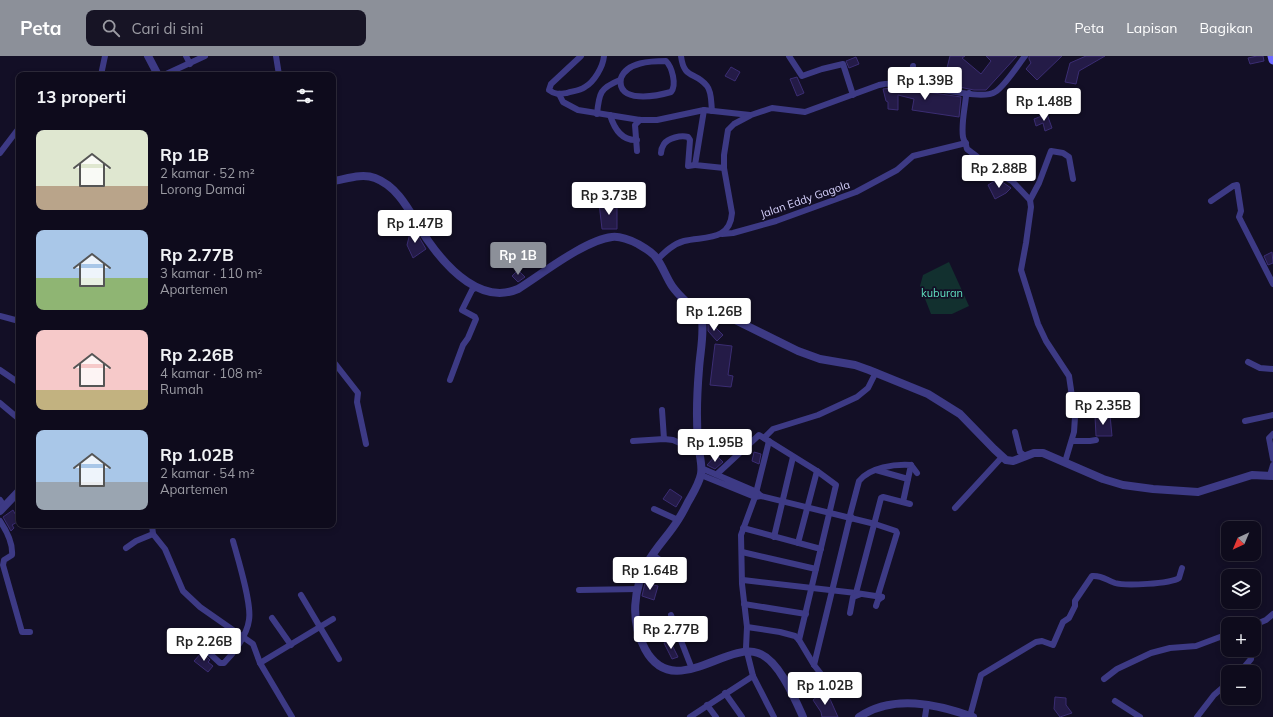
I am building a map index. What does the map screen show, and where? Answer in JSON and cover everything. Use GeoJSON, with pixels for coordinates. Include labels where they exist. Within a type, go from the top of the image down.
{"type":"FeatureCollection","features":[{"type":"Feature","properties":{"kind":"main road"},"geometry":{"type":"LineString","coordinates":[[1272,56],[1273,60]]}},
{"type":"Feature","properties":{"kind":"street"},"geometry":{"type":"LineString","coordinates":[[102,72],[105,56]]}},
{"type":"Feature","properties":{"kind":"street"},"geometry":{"type":"LineString","coordinates":[[148,56],[156,72]]}},
{"type":"Feature","properties":{"kind":"street"},"geometry":{"type":"LineString","coordinates":[[186,56],[190,64]]}},
{"type":"Feature","properties":{"kind":"street"},"geometry":{"type":"LineString","coordinates":[[171,72],[205,56]]}},
{"type":"Feature","properties":{"kind":"street"},"geometry":{"type":"LineString","coordinates":[[276,56],[279,72]]}},
{"type":"Feature","properties":{"kind":"street"},"geometry":{"type":"LineString","coordinates":[[581,56],[551,84],[549,90],[559,94],[576,91],[586,86],[601,66],[604,56]]}},
{"type":"Feature","properties":{"kind":"street"},"geometry":{"type":"LineString","coordinates":[[681,56],[684,70],[707,86],[712,111]]}},
{"type":"Feature","properties":{"kind":"street"},"geometry":{"type":"LineString","coordinates":[[789,56],[802,76],[843,64],[853,94]]}},
{"type":"Feature","properties":{"kind":"street"},"geometry":{"type":"LineString","coordinates":[[722,234],[732,220],[724,168],[726,137],[728,130],[734,124],[751,115],[772,108],[804,112],[883,84],[908,83],[989,95],[995,92],[1024,56]]}},
{"type":"Feature","properties":{"kind":"street"},"geometry":{"type":"LineString","coordinates":[[597,114],[598,98],[604,88],[620,80],[623,74],[632,66],[666,61],[670,66],[674,87],[671,92],[661,95],[637,96],[626,92],[622,87],[620,80]]}},
{"type":"Feature","properties":{"kind":"street"},"geometry":{"type":"LineString","coordinates":[[908,83],[911,81],[913,66]]}},
{"type":"Feature","properties":{"kind":"street"},"geometry":{"type":"LineString","coordinates":[[969,93],[966,96],[963,125],[963,138],[967,148],[974,156],[1012,181],[1030,200],[1031,207],[1021,265],[1022,278],[1038,324],[1046,341],[1069,376],[1075,417],[1074,432],[1065,462]]}},
{"type":"Feature","properties":{"kind":"street"},"geometry":{"type":"LineString","coordinates":[[559,94],[563,102],[578,110],[640,120],[657,120],[704,110],[751,115]]}},
{"type":"Feature","properties":{"kind":"street"},"geometry":{"type":"LineString","coordinates":[[695,165],[704,110]]}},
{"type":"Feature","properties":{"kind":"street"},"geometry":{"type":"LineString","coordinates":[[734,113],[734,124]]}},
{"type":"Feature","properties":{"kind":"street"},"geometry":{"type":"LineString","coordinates":[[610,115],[613,125],[624,138],[637,140]]}},
{"type":"Feature","properties":{"kind":"street"},"geometry":{"type":"LineString","coordinates":[[637,151],[635,125],[640,120]]}},
{"type":"Feature","properties":{"kind":"street"},"geometry":{"type":"LineString","coordinates":[[0,153],[16,132]]}},
{"type":"Feature","properties":{"kind":"street"},"geometry":{"type":"LineString","coordinates":[[661,154],[662,146],[668,141],[685,136],[690,140],[688,166],[695,165],[724,168]]}},
{"type":"Feature","properties":{"kind":"street","name":"Jalan Eddy Gagola"},"geometry":{"type":"LineString","coordinates":[[658,259],[668,249],[683,241],[734,233],[809,210],[856,192],[891,174],[913,156],[966,143]]}},
{"type":"Feature","properties":{"kind":"street"},"geometry":{"type":"LineString","coordinates":[[1030,200],[1039,183],[1051,151],[1063,153],[1069,157],[1073,179]]}},
{"type":"Feature","properties":{"kind":"street"},"geometry":{"type":"LineString","coordinates":[[336,180],[354,177],[373,177],[384,182],[395,191],[403,201],[428,241],[447,264],[476,287],[500,294],[510,293],[518,289],[592,242],[612,237],[620,237],[644,247],[658,259],[680,297],[697,312],[702,320],[696,401],[698,451],[701,471],[697,486],[678,520],[644,569],[634,605],[636,626],[645,649],[652,658],[662,667],[674,670],[692,669],[726,657],[748,653],[758,653],[773,665],[782,677],[803,717]]}},
{"type":"Feature","properties":{"kind":"street"},"geometry":{"type":"LineString","coordinates":[[1211,201],[1233,186],[1237,186],[1241,211],[1239,217],[1273,284]]}},
{"type":"Feature","properties":{"kind":"street"},"geometry":{"type":"LineString","coordinates":[[450,380],[463,345],[468,338],[476,319],[462,309],[472,290],[476,287]]}},
{"type":"Feature","properties":{"kind":"street"},"geometry":{"type":"LineString","coordinates":[[697,312],[714,311],[723,314],[798,351],[820,359],[854,365],[876,372],[928,394],[945,403],[960,414],[1002,457],[1013,461],[1034,453],[1043,454],[1065,462],[1103,480],[1123,485],[1198,492],[1252,475],[1271,476],[1273,465]]}},
{"type":"Feature","properties":{"kind":"street"},"geometry":{"type":"LineString","coordinates":[[0,316],[16,320]]}},
{"type":"Feature","properties":{"kind":"street"},"geometry":{"type":"LineString","coordinates":[[1248,362],[1260,368],[1273,369]]}},
{"type":"Feature","properties":{"kind":"street"},"geometry":{"type":"LineString","coordinates":[[336,365],[358,393],[356,402],[366,444]]}},
{"type":"Feature","properties":{"kind":"street"},"geometry":{"type":"LineString","coordinates":[[0,370],[16,381]]}},
{"type":"Feature","properties":{"kind":"street"},"geometry":{"type":"LineString","coordinates":[[774,717],[753,676],[746,648],[747,627],[744,604],[740,534],[758,495],[767,439],[773,429],[818,415],[856,397],[868,388],[876,372]]}},
{"type":"Feature","properties":{"kind":"street"},"geometry":{"type":"LineString","coordinates":[[0,404],[16,417]]}},
{"type":"Feature","properties":{"kind":"street"},"geometry":{"type":"LineString","coordinates":[[662,410],[664,439]]}},
{"type":"Feature","properties":{"kind":"street"},"geometry":{"type":"LineString","coordinates":[[1246,421],[1273,415]]}},
{"type":"Feature","properties":{"kind":"street"},"geometry":{"type":"LineString","coordinates":[[1015,432],[1020,452],[1025,456]]}},
{"type":"Feature","properties":{"kind":"street"},"geometry":{"type":"LineString","coordinates":[[1273,434],[1269,438],[1273,459]]}},
{"type":"Feature","properties":{"kind":"street"},"geometry":{"type":"LineString","coordinates":[[717,474],[759,435],[817,471],[836,486],[799,640]]}},
{"type":"Feature","properties":{"kind":"street"},"geometry":{"type":"LineString","coordinates":[[633,441],[664,439],[673,440],[698,451]]}},
{"type":"Feature","properties":{"kind":"street"},"geometry":{"type":"LineString","coordinates":[[1072,441],[1090,442],[1096,440]]}},
{"type":"Feature","properties":{"kind":"street"},"geometry":{"type":"LineString","coordinates":[[774,537],[793,457]]}},
{"type":"Feature","properties":{"kind":"street"},"geometry":{"type":"LineString","coordinates":[[955,508],[1002,457]]}},
{"type":"Feature","properties":{"kind":"street"},"geometry":{"type":"LineString","coordinates":[[852,518],[850,515],[859,481],[876,470],[888,466],[911,465]]}},
{"type":"Feature","properties":{"kind":"street"},"geometry":{"type":"LineString","coordinates":[[911,465],[917,473]]}},
{"type":"Feature","properties":{"kind":"street"},"geometry":{"type":"LineString","coordinates":[[903,502],[911,465]]}},
{"type":"Feature","properties":{"kind":"street"},"geometry":{"type":"LineString","coordinates":[[876,470],[908,479]]}},
{"type":"Feature","properties":{"kind":"street"},"geometry":{"type":"LineString","coordinates":[[701,471],[717,474],[732,480],[758,495]]}},
{"type":"Feature","properties":{"kind":"street"},"geometry":{"type":"LineString","coordinates":[[701,471],[731,487],[806,508],[875,524],[897,532],[878,595],[882,597]]}},
{"type":"Feature","properties":{"kind":"street"},"geometry":{"type":"LineString","coordinates":[[798,543],[817,471]]}},
{"type":"Feature","properties":{"kind":"street"},"geometry":{"type":"LineString","coordinates":[[731,487],[732,480]]}},
{"type":"Feature","properties":{"kind":"street"},"geometry":{"type":"LineString","coordinates":[[1,506],[16,494]]}},
{"type":"Feature","properties":{"kind":"street"},"geometry":{"type":"LineString","coordinates":[[850,613],[853,597],[859,593],[882,497],[910,504]]}},
{"type":"Feature","properties":{"kind":"street"},"geometry":{"type":"LineString","coordinates":[[654,509],[678,520]]}},
{"type":"Feature","properties":{"kind":"street"},"geometry":{"type":"LineString","coordinates":[[814,666],[848,521],[852,518]]}},
{"type":"Feature","properties":{"kind":"street"},"geometry":{"type":"LineString","coordinates":[[0,521],[12,550],[11,557],[4,560],[3,565],[16,614],[22,632],[30,632]]}},
{"type":"Feature","properties":{"kind":"street"},"geometry":{"type":"LineString","coordinates":[[152,528],[153,534],[165,549],[183,591],[200,607],[252,644],[260,663],[292,717]]}},
{"type":"Feature","properties":{"kind":"street"},"geometry":{"type":"LineString","coordinates":[[743,528],[821,549]]}},
{"type":"Feature","properties":{"kind":"street"},"geometry":{"type":"LineString","coordinates":[[126,548],[136,541],[153,534]]}},
{"type":"Feature","properties":{"kind":"street"},"geometry":{"type":"LineString","coordinates":[[206,650],[220,663],[224,663],[242,636],[249,620],[250,612],[233,541]]}},
{"type":"Feature","properties":{"kind":"street"},"geometry":{"type":"LineString","coordinates":[[742,552],[816,569]]}},
{"type":"Feature","properties":{"kind":"street"},"geometry":{"type":"LineString","coordinates":[[653,555],[679,574]]}},
{"type":"Feature","properties":{"kind":"street"},"geometry":{"type":"LineString","coordinates":[[859,717],[867,711],[878,708],[917,702],[972,716],[981,675],[1036,642],[1042,641],[1054,645],[1063,622],[1069,618],[1075,606],[1075,601],[1092,576],[1099,575],[1116,584],[1157,583],[1175,581],[1179,578],[1182,568]]}},
{"type":"Feature","properties":{"kind":"street"},"geometry":{"type":"LineString","coordinates":[[743,580],[882,597]]}},
{"type":"Feature","properties":{"kind":"street"},"geometry":{"type":"LineString","coordinates":[[579,590],[638,589]]}},
{"type":"Feature","properties":{"kind":"street"},"geometry":{"type":"LineString","coordinates":[[301,595],[339,659]]}},
{"type":"Feature","properties":{"kind":"street"},"geometry":{"type":"LineString","coordinates":[[876,606],[878,600],[882,597]]}},
{"type":"Feature","properties":{"kind":"street"},"geometry":{"type":"LineString","coordinates":[[744,604],[806,614]]}},
{"type":"Feature","properties":{"kind":"street"},"geometry":{"type":"LineString","coordinates":[[1261,622],[1273,614]]}},
{"type":"Feature","properties":{"kind":"street"},"geometry":{"type":"LineString","coordinates":[[671,615],[692,669]]}},
{"type":"Feature","properties":{"kind":"street"},"geometry":{"type":"LineString","coordinates":[[272,618],[291,645]]}},
{"type":"Feature","properties":{"kind":"street"},"geometry":{"type":"LineString","coordinates":[[260,663],[333,619]]}},
{"type":"Feature","properties":{"kind":"street"},"geometry":{"type":"LineString","coordinates":[[747,627],[795,636],[799,640],[814,666],[829,684]]}},
{"type":"Feature","properties":{"kind":"street"},"geometry":{"type":"LineString","coordinates":[[1104,679],[1117,669],[1151,653],[1170,648],[1196,646],[1221,637]]}},
{"type":"Feature","properties":{"kind":"street"},"geometry":{"type":"LineString","coordinates":[[1246,665],[1251,659]]}},
{"type":"Feature","properties":{"kind":"street"},"geometry":{"type":"LineString","coordinates":[[690,717],[753,676]]}},
{"type":"Feature","properties":{"kind":"street"},"geometry":{"type":"LineString","coordinates":[[1196,717],[1214,695],[1221,689]]}},
{"type":"Feature","properties":{"kind":"street"},"geometry":{"type":"LineString","coordinates":[[725,693],[742,717]]}},
{"type":"Feature","properties":{"kind":"street"},"geometry":{"type":"LineString","coordinates":[[1115,701],[1140,717]]}},
{"type":"Feature","properties":{"kind":"street"},"geometry":{"type":"LineString","coordinates":[[925,717],[927,704]]}},
{"type":"Feature","properties":{"kind":"street"},"geometry":{"type":"LineString","coordinates":[[707,705],[716,717]]}},
{"type":"Feature","properties":{"kind":"green space","name":"kuburan"},"geometry":{"type":"Polygon","coordinates":[[[949,262],[969,306],[952,314],[931,314],[920,286],[923,275],[949,262]]]}},
{"type":"Feature","properties":{"kind":"building"},"geometry":{"type":"Polygon","coordinates":[[[950,56],[965,56],[962,58],[981,74],[991,61],[986,56],[1017,56],[986,90],[974,90],[954,86],[955,73],[947,68],[950,56]]]}},
{"type":"Feature","properties":{"kind":"building"},"geometry":{"type":"Polygon","coordinates":[[[1029,56],[1062,56],[1037,80],[1026,69],[1031,63],[1029,56]]]}},
{"type":"Feature","properties":{"kind":"building"},"geometry":{"type":"Polygon","coordinates":[[[1086,56],[1105,56],[1079,71],[1076,84],[1065,82],[1070,63],[1086,56]]]}},
{"type":"Feature","properties":{"kind":"building"},"geometry":{"type":"Polygon","coordinates":[[[1263,56],[1264,61],[1250,64],[1248,58],[1263,56]]]}},
{"type":"Feature","properties":{"kind":"building"},"geometry":{"type":"Polygon","coordinates":[[[856,57],[859,64],[849,68],[846,61],[856,57]]]}},
{"type":"Feature","properties":{"kind":"building"},"geometry":{"type":"Polygon","coordinates":[[[731,67],[740,72],[735,81],[725,76],[731,67]]]}},
{"type":"Feature","properties":{"kind":"building"},"geometry":{"type":"Polygon","coordinates":[[[797,77],[804,93],[797,96],[790,79],[797,77]]]}},
{"type":"Feature","properties":{"kind":"building"},"geometry":{"type":"Polygon","coordinates":[[[892,88],[961,97],[959,117],[912,110],[914,99],[898,95],[898,110],[888,109],[888,102],[886,101],[883,89],[892,88]]]}},
{"type":"Feature","properties":{"kind":"building"},"geometry":{"type":"Polygon","coordinates":[[[1047,114],[1052,128],[1045,131],[1043,123],[1036,126],[1034,119],[1047,114]]]}},
{"type":"Feature","properties":{"kind":"building"},"geometry":{"type":"Polygon","coordinates":[[[998,179],[1011,188],[1006,193],[995,199],[988,185],[998,179]]]}},
{"type":"Feature","properties":{"kind":"building"},"geometry":{"type":"Polygon","coordinates":[[[599,203],[617,203],[617,229],[602,229],[599,203]]]}},
{"type":"Feature","properties":{"kind":"building"},"geometry":{"type":"Polygon","coordinates":[[[412,225],[426,249],[413,258],[407,245],[412,225]]]}},
{"type":"Feature","properties":{"kind":"building"},"geometry":{"type":"Polygon","coordinates":[[[1272,252],[1273,263],[1268,265],[1264,256],[1272,252]]]}},
{"type":"Feature","properties":{"kind":"building"},"geometry":{"type":"Polygon","coordinates":[[[518,270],[525,277],[518,282],[512,276],[518,270]]]}},
{"type":"Feature","properties":{"kind":"building"},"geometry":{"type":"Polygon","coordinates":[[[710,322],[723,335],[717,341],[708,331],[708,324],[710,322]]]}},
{"type":"Feature","properties":{"kind":"building"},"geometry":{"type":"Polygon","coordinates":[[[715,344],[732,346],[728,375],[733,376],[731,387],[710,385],[715,344]]]}},
{"type":"Feature","properties":{"kind":"building"},"geometry":{"type":"Polygon","coordinates":[[[1110,415],[1112,436],[1096,436],[1095,416],[1110,415]]]}},
{"type":"Feature","properties":{"kind":"building"},"geometry":{"type":"Polygon","coordinates":[[[754,452],[761,454],[759,464],[752,461],[754,452]]]}},
{"type":"Feature","properties":{"kind":"building"},"geometry":{"type":"Polygon","coordinates":[[[716,455],[723,462],[715,469],[707,465],[716,455]]]}},
{"type":"Feature","properties":{"kind":"building"},"geometry":{"type":"Polygon","coordinates":[[[670,489],[682,497],[676,507],[663,499],[670,489]]]}},
{"type":"Feature","properties":{"kind":"building"},"geometry":{"type":"Polygon","coordinates":[[[13,510],[16,516],[16,523],[12,525],[14,528],[11,531],[3,517],[13,510]]]}},
{"type":"Feature","properties":{"kind":"building"},"geometry":{"type":"Polygon","coordinates":[[[645,583],[658,586],[654,600],[642,596],[645,583]]]}},
{"type":"Feature","properties":{"kind":"building"},"geometry":{"type":"Polygon","coordinates":[[[670,641],[678,657],[672,659],[664,643],[670,641]]]}},
{"type":"Feature","properties":{"kind":"building"},"geometry":{"type":"Polygon","coordinates":[[[202,652],[210,660],[208,662],[213,666],[208,672],[194,661],[202,652]]]}},
{"type":"Feature","properties":{"kind":"building"},"geometry":{"type":"Polygon","coordinates":[[[824,691],[830,699],[838,717],[822,717],[821,712],[813,700],[824,691]]]}},
{"type":"Feature","properties":{"kind":"building"},"geometry":{"type":"Polygon","coordinates":[[[1055,697],[1066,698],[1066,705],[1072,713],[1060,717],[1054,709],[1055,697]]]}}]}
